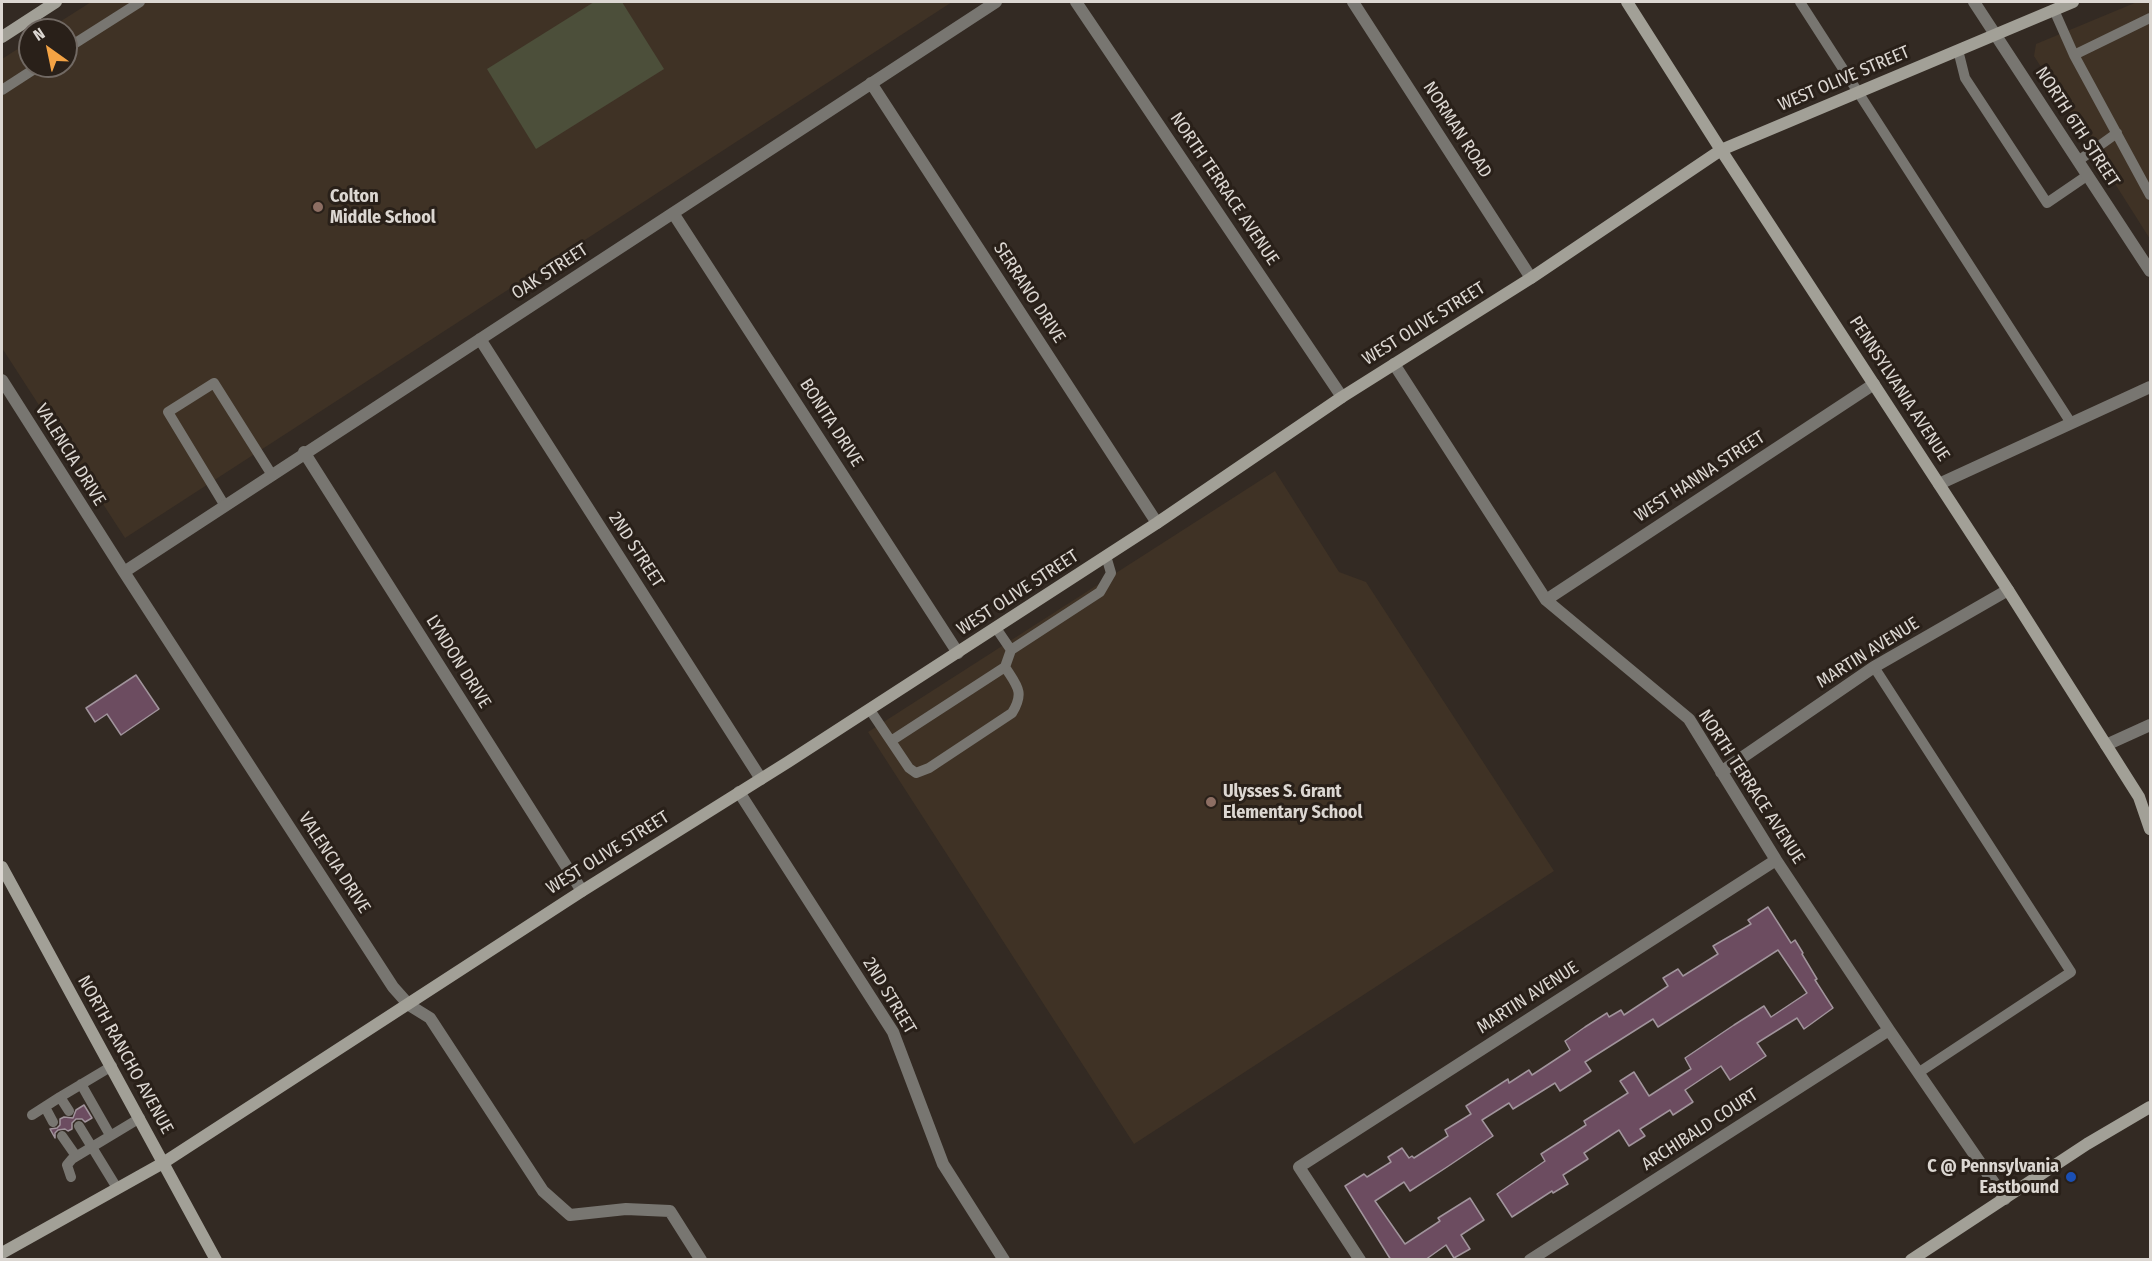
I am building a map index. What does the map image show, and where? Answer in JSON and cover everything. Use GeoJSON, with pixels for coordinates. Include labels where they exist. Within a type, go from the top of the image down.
{"type":"FeatureCollection","features":[{"type":"Feature","properties":{"kind":"street"},"geometry":{"type":"LineString","coordinates":[[2,37],[56,2]]}},
{"type":"Feature","properties":{"kind":"street","name":"OAK STREET"},"geometry":{"type":"LineString","coordinates":[[124,572],[304,452],[996,2]]}},
{"type":"Feature","properties":{"kind":"street","name":"NORTH TERRACE AVENUE"},"geometry":{"type":"LineString","coordinates":[[1076,2],[1342,397]]}},
{"type":"Feature","properties":{"kind":"street","name":"NORMAN ROAD"},"geometry":{"type":"LineString","coordinates":[[1353,2],[1531,278]]}},
{"type":"Feature","properties":{"kind":"street","name":"PENNSYLVANIA AVENUE"},"geometry":{"type":"LineString","coordinates":[[1628,2],[1721,150],[2151,814]]}},
{"type":"Feature","properties":{"kind":"street","name":"NORTH 6TH STREET"},"geometry":{"type":"LineString","coordinates":[[1974,2],[2151,272]]}},
{"type":"Feature","properties":{"kind":"street","name":"WEST OLIVE STREET"},"geometry":{"type":"LineString","coordinates":[[2,1252],[163,1162],[582,891],[870,710],[1157,523],[1342,397],[1531,278],[1721,150],[2073,2]]}},
{"type":"Feature","properties":{"kind":"street","name":"SERRANO DRIVE"},"geometry":{"type":"LineString","coordinates":[[871,83],[1157,523]]}},
{"type":"Feature","properties":{"kind":"street","name":"BONITA DRIVE"},"geometry":{"type":"LineString","coordinates":[[673,213],[958,653]]}},
{"type":"Feature","properties":{"kind":"street","name":"2ND STREET"},"geometry":{"type":"LineString","coordinates":[[480,339],[761,779]]}},
{"type":"Feature","properties":{"kind":"street","name":"NORTH TERRACE AVENUE"},"geometry":{"type":"LineString","coordinates":[[1394,364],[1546,600],[1689,719],[1776,860],[2005,1199]]}},
{"type":"Feature","properties":{"kind":"street","name":"VALENCIA DRIVE"},"geometry":{"type":"LineString","coordinates":[[2,380],[393,987],[409,1005],[430,1018],[543,1191],[570,1215],[626,1209],[670,1211],[701,1260]]}},
{"type":"Feature","properties":{"kind":"street","name":"WEST HANNA STREET"},"geometry":{"type":"LineString","coordinates":[[1546,600],[1874,384]]}},
{"type":"Feature","properties":{"kind":"street"},"geometry":{"type":"LineString","coordinates":[[1939,484],[2151,387]]}},
{"type":"Feature","properties":{"kind":"street","name":"LYNDON DRIVE"},"geometry":{"type":"LineString","coordinates":[[304,452],[582,891]]}},
{"type":"Feature","properties":{"kind":"street","name":"MARTIN AVENUE"},"geometry":{"type":"LineString","coordinates":[[1721,772],[1874,667],[2008,590]]}},
{"type":"Feature","properties":{"kind":"street"},"geometry":{"type":"LineString","coordinates":[[2106,745],[2151,725]]}},
{"type":"Feature","properties":{"kind":"street","name":"2ND STREET"},"geometry":{"type":"LineString","coordinates":[[739,792],[892,1032],[943,1164],[1004,1260]]}},
{"type":"Feature","properties":{"kind":"street","name":"PENNSYLVANIA AVENUE"},"geometry":{"type":"LineString","coordinates":[[2139,797],[2151,829]]}},
{"type":"Feature","properties":{"kind":"street","name":"MARTIN AVENUE"},"geometry":{"type":"LineString","coordinates":[[1360,1260],[1299,1167],[1776,860]]}},
{"type":"Feature","properties":{"kind":"street","name":"NORTH RANCHO AVENUE"},"geometry":{"type":"LineString","coordinates":[[2,867],[216,1260]]}},
{"type":"Feature","properties":{"kind":"street","name":"ARCHIBALD COURT"},"geometry":{"type":"LineString","coordinates":[[1530,1260],[1889,1030]]}},
{"type":"Feature","properties":{"kind":"street"},"geometry":{"type":"LineString","coordinates":[[1911,1260],[2087,1144],[2151,1107]]}},
{"type":"Feature","properties":{"kind":"lane"},"geometry":{"type":"LineString","coordinates":[[78,41],[140,2]]}},
{"type":"Feature","properties":{"kind":"lane"},"geometry":{"type":"LineString","coordinates":[[1800,2],[2071,423]]}},
{"type":"Feature","properties":{"kind":"lane"},"geometry":{"type":"LineString","coordinates":[[2054,10],[2074,55],[2151,195]]}},
{"type":"Feature","properties":{"kind":"lane"},"geometry":{"type":"LineString","coordinates":[[2074,55],[2151,18]]}},
{"type":"Feature","properties":{"kind":"lane"},"geometry":{"type":"LineString","coordinates":[[1958,50],[1965,78],[2047,203],[2088,175]]}},
{"type":"Feature","properties":{"kind":"lane"},"geometry":{"type":"LineString","coordinates":[[2,90],[20,78]]}},
{"type":"Feature","properties":{"kind":"lane"},"geometry":{"type":"LineString","coordinates":[[2078,161],[2117,133]]}},
{"type":"Feature","properties":{"kind":"lane"},"geometry":{"type":"LineString","coordinates":[[225,506],[168,412],[214,383],[272,475]]}},
{"type":"Feature","properties":{"kind":"lane"},"geometry":{"type":"LineString","coordinates":[[891,741],[1005,667],[1011,650],[1100,592],[1112,573],[1106,556]]}},
{"type":"Feature","properties":{"kind":"lane"},"geometry":{"type":"LineString","coordinates":[[996,628],[1011,650]]}},
{"type":"Feature","properties":{"kind":"lane"},"geometry":{"type":"LineString","coordinates":[[870,710],[909,768],[916,773],[938,762],[1012,713],[1019,702],[1019,691],[1005,667]]}},
{"type":"Feature","properties":{"kind":"lane"},"geometry":{"type":"LineString","coordinates":[[1874,667],[2071,972],[1918,1073]]}},
{"type":"Feature","properties":{"kind":"lane"},"geometry":{"type":"LineString","coordinates":[[32,1115],[111,1066]]}},
{"type":"Feature","properties":{"kind":"lane"},"geometry":{"type":"LineString","coordinates":[[81,1084],[110,1135]]}},
{"type":"Feature","properties":{"kind":"lane"},"geometry":{"type":"LineString","coordinates":[[60,1097],[69,1111]]}},
{"type":"Feature","properties":{"kind":"lane"},"geometry":{"type":"LineString","coordinates":[[45,1107],[53,1122]]}},
{"type":"Feature","properties":{"kind":"lane"},"geometry":{"type":"LineString","coordinates":[[70,1177],[67,1165],[75,1156],[140,1118]]}},
{"type":"Feature","properties":{"kind":"lane"},"geometry":{"type":"LineString","coordinates":[[79,1126],[117,1188]]}},
{"type":"Feature","properties":{"kind":"lane"},"geometry":{"type":"LineString","coordinates":[[62,1136],[75,1156]]}},
{"type":"Feature","properties":{"kind":"shaded area","name":"Colton Middle School"},"geometry":{"type":"Polygon","coordinates":[[[91,2],[952,2],[125,538],[2,348],[2,59],[18,49],[18,78],[78,78],[78,18],[66,18],[91,2]]]}},
{"type":"Feature","properties":{"kind":"shaded area"},"geometry":{"type":"Polygon","coordinates":[[[2137,2],[2150,2],[2150,239],[2034,56],[2036,44],[2137,2]]]}},
{"type":"Feature","properties":{"kind":"shaded area","name":"Ulysses S. Grant Elementary School"},"geometry":{"type":"Polygon","coordinates":[[[1275,471],[1339,572],[1366,582],[1554,871],[1134,1144],[868,732],[1275,471]]]}},
{"type":"Feature","properties":{"kind":"green space"},"geometry":{"type":"Polygon","coordinates":[[[594,2],[622,2],[664,69],[536,149],[487,69],[594,2]]]}},
{"type":"Feature","properties":{"kind":"building"},"geometry":{"type":"Polygon","coordinates":[[[136,675],[159,709],[121,735],[107,714],[95,722],[86,708],[136,675]]]}},
{"type":"Feature","properties":{"kind":"building"},"geometry":{"type":"Polygon","coordinates":[[[1768,907],[1791,943],[1795,940],[1817,979],[1815,980],[1833,1008],[1804,1029],[1797,1018],[1757,1043],[1766,1056],[1730,1080],[1721,1066],[1685,1090],[1693,1102],[1673,1115],[1670,1110],[1640,1129],[1645,1136],[1629,1146],[1619,1130],[1584,1153],[1588,1159],[1563,1175],[1568,1184],[1553,1193],[1552,1191],[1512,1217],[1497,1194],[1545,1161],[1541,1154],[1586,1125],[1584,1121],[1628,1093],[1620,1081],[1634,1072],[1649,1096],[1691,1069],[1685,1058],[1734,1025],[1764,1006],[1771,1017],[1807,993],[1778,950],[1658,1027],[1653,1019],[1585,1062],[1591,1071],[1560,1091],[1555,1083],[1513,1109],[1509,1103],[1482,1120],[1493,1136],[1447,1167],[1410,1191],[1404,1182],[1375,1201],[1405,1244],[1440,1221],[1438,1218],[1470,1198],[1484,1220],[1461,1235],[1470,1249],[1454,1258],[1446,1245],[1425,1260],[1391,1260],[1345,1186],[1364,1174],[1367,1177],[1391,1162],[1388,1157],[1402,1148],[1409,1158],[1412,1156],[1414,1158],[1448,1136],[1445,1130],[1471,1114],[1466,1106],[1508,1079],[1509,1083],[1529,1070],[1532,1075],[1570,1050],[1565,1041],[1585,1027],[1607,1013],[1609,1017],[1621,1010],[1624,1015],[1668,986],[1663,978],[1678,969],[1683,976],[1718,954],[1713,946],[1751,924],[1748,920],[1768,907]]]}},
{"type":"Feature","properties":{"kind":"building"},"geometry":{"type":"Polygon","coordinates":[[[84,1105],[92,1118],[85,1122],[82,1119],[76,1119],[72,1123],[72,1129],[58,1130],[55,1138],[50,1129],[57,1128],[60,1125],[60,1119],[64,1117],[73,1118],[76,1110],[84,1105]]]}},
{"type":"Feature","properties":{"kind":"place","name":"Colton Middle School"},"geometry":{"type":"Point","coordinates":[318,207]}},
{"type":"Feature","properties":{"kind":"place","name":"Ulysses S. Grant Elementary School"},"geometry":{"type":"Point","coordinates":[1211,802]}},
{"type":"Feature","properties":{"kind":"place","name":"C @ Pennsylvania Eastbound"},"geometry":{"type":"Point","coordinates":[2071,1177]}}]}
